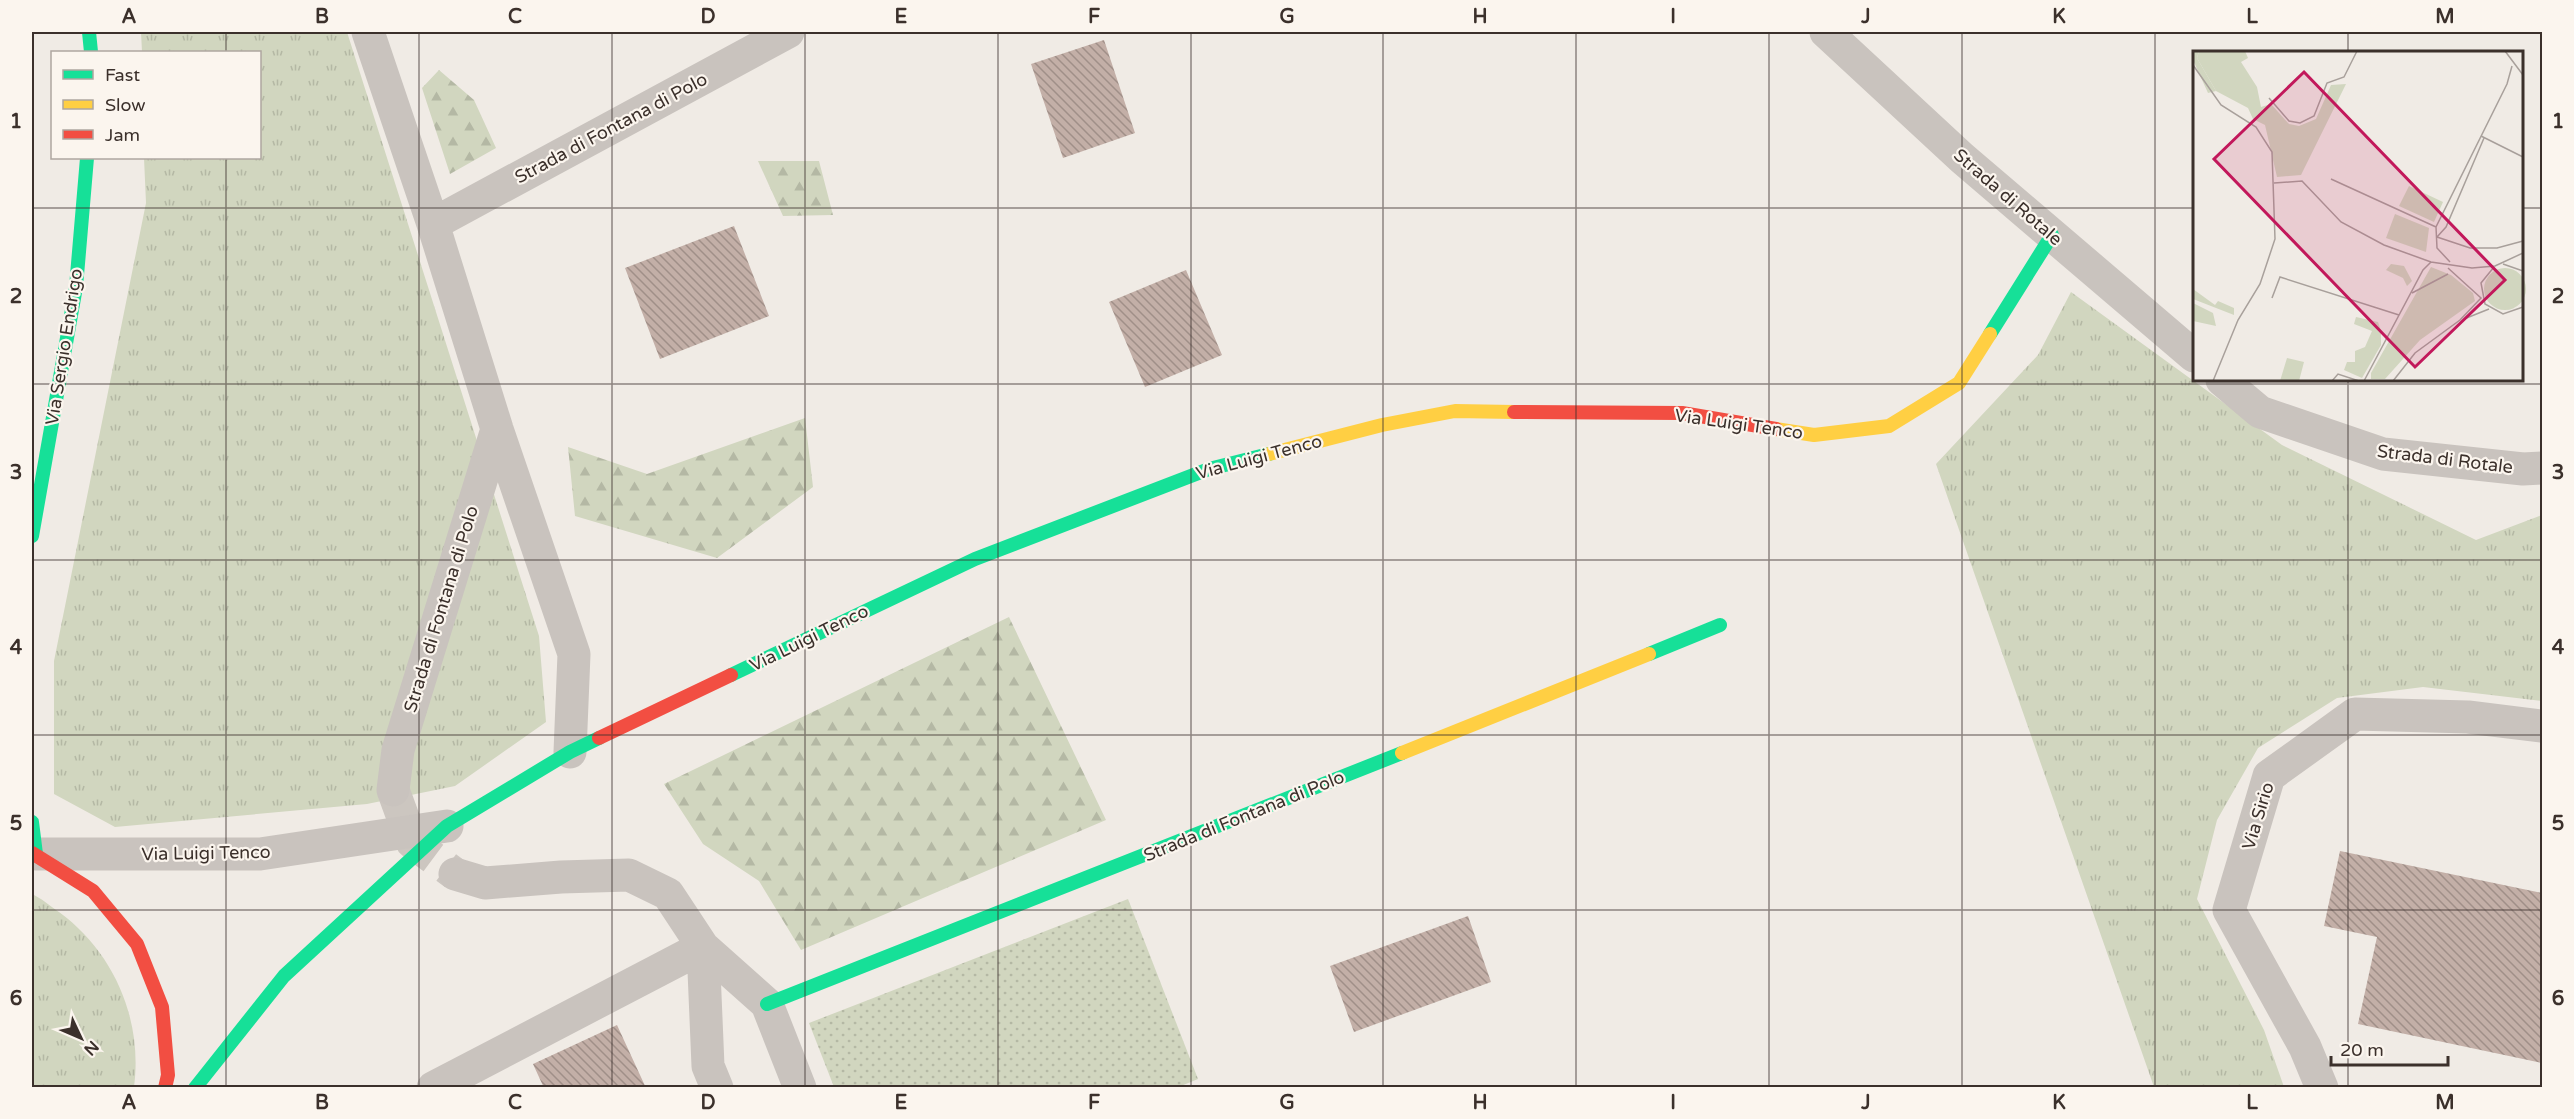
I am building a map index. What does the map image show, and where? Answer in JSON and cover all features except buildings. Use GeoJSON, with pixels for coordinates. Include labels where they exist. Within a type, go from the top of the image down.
{"type":"FeatureCollection","features":[{"type":"Feature","properties":{"kind":"street"},"geometry":{"type":"LineString","coordinates":[[89,32],[91,51]]}},
{"type":"Feature","properties":{"kind":"street"},"geometry":{"type":"LineString","coordinates":[[368,32],[433,224],[497,429],[574,654],[570,752]]}},
{"type":"Feature","properties":{"kind":"street","name":"Strada di Fontana di Polo"},"geometry":{"type":"LineString","coordinates":[[433,224],[788,32]]}},
{"type":"Feature","properties":{"kind":"street","name":"Strada di Rotale"},"geometry":{"type":"LineString","coordinates":[[1826,32],[1962,158],[2193,355]]}},
{"type":"Feature","properties":{"kind":"street","name":"Via Sergio Endrigo"},"geometry":{"type":"LineString","coordinates":[[32,536],[76,287],[87,159]]}},
{"type":"Feature","properties":{"kind":"street","name":"Via Luigi Tenco"},"geometry":{"type":"LineString","coordinates":[[195,1088],[284,975],[447,826],[570,752],[975,558],[1209,469],[1382,425],[1455,411],[1682,413],[1814,435],[1889,426],[1959,383],[2052,235]]}},
{"type":"Feature","properties":{"kind":"street","name":"Strada di Rotale"},"geometry":{"type":"LineString","coordinates":[[2223,381],[2260,412],[2383,454],[2523,469],[2542,468]]}},
{"type":"Feature","properties":{"kind":"street","name":"Strada di Fontana di Polo"},"geometry":{"type":"LineString","coordinates":[[393,790],[398,750],[497,429]]}},
{"type":"Feature","properties":{"kind":"street","name":"Strada di Fontana di Polo"},"geometry":{"type":"LineString","coordinates":[[767,1004],[1720,625]]}},
{"type":"Feature","properties":{"kind":"street","name":"Via Sirio"},"geometry":{"type":"LineString","coordinates":[[2322,1088],[2306,1047],[2229,910],[2269,776],[2355,714],[2468,717],[2542,726]]}},
{"type":"Feature","properties":{"kind":"street"},"geometry":{"type":"LineString","coordinates":[[32,822],[34,853],[93,891],[136,944],[162,1007],[168,1075],[165,1088]]}},
{"type":"Feature","properties":{"kind":"street","name":"Via Luigi Tenco"},"geometry":{"type":"LineString","coordinates":[[34,853],[260,854],[447,826]]}},
{"type":"Feature","properties":{"kind":"street"},"geometry":{"type":"LineString","coordinates":[[455,874],[485,883],[629,875],[668,894],[703,947],[767,1004],[800,1088]]}},
{"type":"Feature","properties":{"kind":"street"},"geometry":{"type":"LineString","coordinates":[[433,1088],[703,947]]}},
{"type":"Feature","properties":{"kind":"street"},"geometry":{"type":"LineString","coordinates":[[703,947],[708,1066],[717,1088]]}},
{"type":"Feature","properties":{"kind":"green space"},"geometry":{"type":"Polygon","coordinates":[[[141,32],[347,32],[539,636],[546,722],[455,786],[367,804],[115,827],[54,794],[54,661],[146,203],[144,159],[261,159],[261,51],[142,51],[141,32]]]}},
{"type":"Feature","properties":{"kind":"green space"},"geometry":{"type":"Polygon","coordinates":[[[439,70],[474,100],[496,148],[450,174],[422,88],[439,70]]]}},
{"type":"Feature","properties":{"kind":"green space"},"geometry":{"type":"Polygon","coordinates":[[[758,161],[819,161],[833,215],[783,216],[758,161]]]}},
{"type":"Feature","properties":{"kind":"green space"},"geometry":{"type":"Polygon","coordinates":[[[2071,292],[2282,445],[2476,540],[2542,515],[2542,701],[2423,687],[2337,698],[2258,748],[2217,820],[2197,899],[2264,1030],[2284,1087],[2154,1087],[1936,464],[2038,355],[2071,292]]]}},
{"type":"Feature","properties":{"kind":"green space"},"geometry":{"type":"Polygon","coordinates":[[[805,418],[813,487],[717,558],[575,516],[568,447],[647,474],[805,418]]]}},
{"type":"Feature","properties":{"kind":"green space"},"geometry":{"type":"Polygon","coordinates":[[[1009,617],[1106,820],[801,950],[759,881],[703,844],[664,784],[1009,617]]]}},
{"type":"Feature","properties":{"kind":"green space"},"geometry":{"type":"Polygon","coordinates":[[[32,894],[78,928],[109,967],[129,1013],[134,1037],[136,1062],[134,1087],[32,1087],[32,894]]]}},
{"type":"Feature","properties":{"kind":"green space"},"geometry":{"type":"Polygon","coordinates":[[[1128,899],[1198,1079],[1176,1088],[834,1087],[809,1023],[1128,899]]]}},
{"type":"Feature","properties":{"kind":"tunnel"},"geometry":{"type":"LineString","coordinates":[[393,790],[412,842],[455,874]]}},
{"type":"Feature","properties":{"kind":"traffic: fast"},"geometry":{"type":"LineString","coordinates":[[89,32],[91,51]]}},
{"type":"Feature","properties":{"kind":"traffic: fast"},"geometry":{"type":"LineString","coordinates":[[32,536],[76,287],[87,159]]}},
{"type":"Feature","properties":{"kind":"traffic: fast"},"geometry":{"type":"LineString","coordinates":[[1990,334],[2052,235]]}},
{"type":"Feature","properties":{"kind":"traffic: fast"},"geometry":{"type":"LineString","coordinates":[[731,675],[975,559],[1209,469],[1269,454]]}},
{"type":"Feature","properties":{"kind":"traffic: fast"},"geometry":{"type":"LineString","coordinates":[[1649,654],[1720,625]]}},
{"type":"Feature","properties":{"kind":"traffic: fast"},"geometry":{"type":"LineString","coordinates":[[195,1088],[284,976],[447,826],[570,752],[599,738]]}},
{"type":"Feature","properties":{"kind":"traffic: fast"},"geometry":{"type":"LineString","coordinates":[[767,1004],[1402,753]]}},
{"type":"Feature","properties":{"kind":"traffic: fast"},"geometry":{"type":"LineString","coordinates":[[32,822],[36,854]]}},
{"type":"Feature","properties":{"kind":"traffic: slow"},"geometry":{"type":"LineString","coordinates":[[1776,429],[1814,435],[1889,426],[1959,383],[1990,334]]}},
{"type":"Feature","properties":{"kind":"traffic: slow"},"geometry":{"type":"LineString","coordinates":[[1269,454],[1382,425],[1455,411],[1514,412]]}},
{"type":"Feature","properties":{"kind":"traffic: slow"},"geometry":{"type":"LineString","coordinates":[[1402,753],[1649,654]]}},
{"type":"Feature","properties":{"kind":"traffic: jam"},"geometry":{"type":"LineString","coordinates":[[1514,412],[1682,413],[1776,429]]}},
{"type":"Feature","properties":{"kind":"traffic: jam"},"geometry":{"type":"LineString","coordinates":[[599,738],[731,675]]}},
{"type":"Feature","properties":{"kind":"traffic: jam"},"geometry":{"type":"LineString","coordinates":[[32,853],[93,891],[137,944],[162,1007],[168,1075],[165,1088]]}}]}
